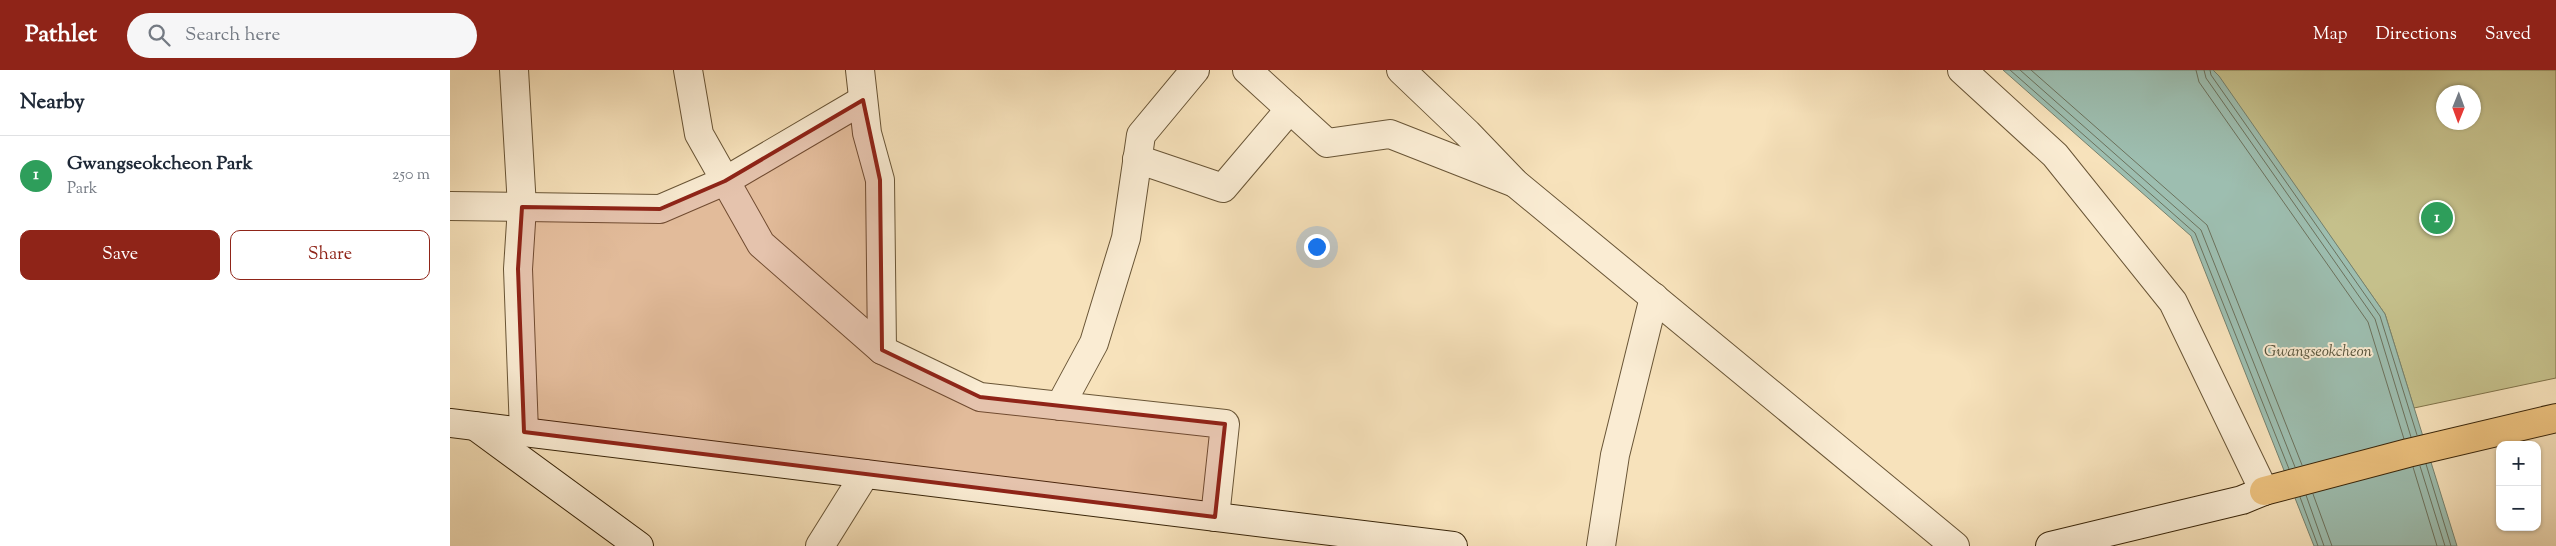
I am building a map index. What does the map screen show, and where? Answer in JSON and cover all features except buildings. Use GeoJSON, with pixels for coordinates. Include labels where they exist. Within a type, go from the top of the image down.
{"type":"FeatureCollection","features":[{"type":"Feature","properties":{"kind":"main road"},"geometry":{"type":"LineString","coordinates":[[2264,491],[2408,453],[2556,418]]}},
{"type":"Feature","properties":{"kind":"street"},"geometry":{"type":"LineString","coordinates":[[514,70],[522,207],[518,269],[524,432]]}},
{"type":"Feature","properties":{"kind":"street"},"geometry":{"type":"LineString","coordinates":[[688,70],[699,134],[761,244],[882,350],[980,397],[1225,424],[1216,516]]}},
{"type":"Feature","properties":{"kind":"street"},"geometry":{"type":"LineString","coordinates":[[860,70],[867,133],[880,180],[882,350]]}},
{"type":"Feature","properties":{"kind":"street"},"geometry":{"type":"LineString","coordinates":[[1060,406],[1094,343],[1126,238],[1141,135],[1195,70]]}},
{"type":"Feature","properties":{"kind":"street"},"geometry":{"type":"LineString","coordinates":[[1247,70],[1327,143],[1390,134],[1515,183]]}},
{"type":"Feature","properties":{"kind":"street"},"geometry":{"type":"LineString","coordinates":[[1401,70],[1467,132],[1515,183],[1956,546]]}},
{"type":"Feature","properties":{"kind":"street"},"geometry":{"type":"LineString","coordinates":[[1962,70],[2055,156],[2173,302],[2264,491],[2242,500],[2050,546]]}},
{"type":"Feature","properties":{"kind":"street"},"geometry":{"type":"LineString","coordinates":[[450,206],[660,209],[725,181],[863,100]]}},
{"type":"Feature","properties":{"kind":"street"},"geometry":{"type":"LineString","coordinates":[[1137,158],[1223,188],[1290,109]]}},
{"type":"Feature","properties":{"kind":"street"},"geometry":{"type":"LineString","coordinates":[[1601,546],[1615,456],[1654,297]]}},
{"type":"Feature","properties":{"kind":"street"},"geometry":{"type":"LineString","coordinates":[[462,424],[1216,516],[1332,539],[1453,546]]}},
{"type":"Feature","properties":{"kind":"street"},"geometry":{"type":"LineString","coordinates":[[462,424],[639,546]]}},
{"type":"Feature","properties":{"kind":"street"},"geometry":{"type":"LineString","coordinates":[[820,546],[865,474]]}},
{"type":"Feature","properties":{"kind":"highlighted area"},"geometry":{"type":"Polygon","coordinates":[[[863,100],[880,180],[882,350],[980,397],[1225,424],[1215,517],[524,432],[518,269],[522,207],[660,209],[725,181],[863,100]]]}},
{"type":"Feature","properties":{"kind":"shaded area"},"geometry":{"type":"Polygon","coordinates":[[[2213,70],[2556,70],[2556,378],[2414,408],[2385,314],[2213,70]]]}},
{"type":"Feature","properties":{"kind":"water","name":"Gwangseokcheon"},"geometry":{"type":"Polygon","coordinates":[[[2003,70],[2213,70],[2219,76],[2385,314],[2457,546],[2314,546],[2191,236],[2003,70]]]}},
{"type":"Feature","properties":{"kind":"place","name":"Gwangseokcheon Park"},"geometry":{"type":"Point","coordinates":[2437,218]}}]}
